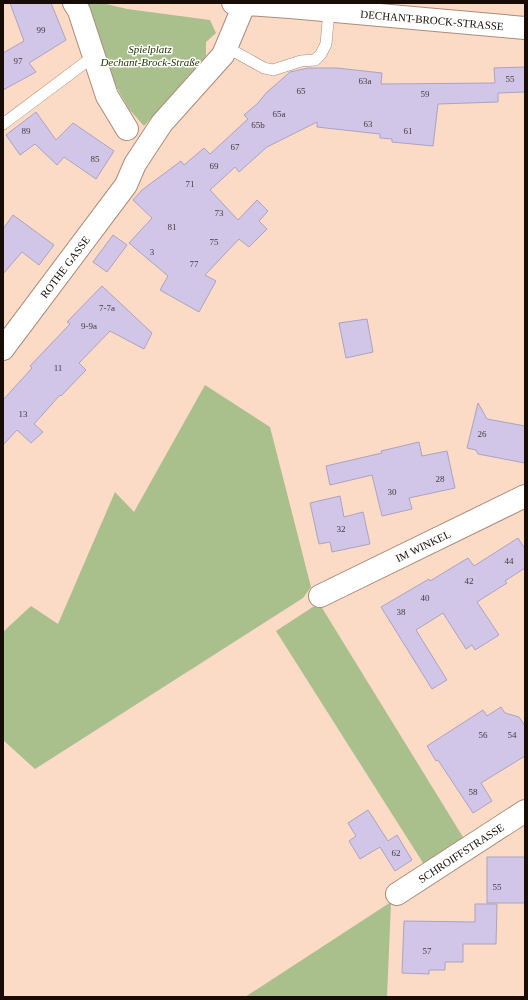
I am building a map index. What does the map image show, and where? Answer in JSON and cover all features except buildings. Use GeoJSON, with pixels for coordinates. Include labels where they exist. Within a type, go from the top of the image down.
{"type":"FeatureCollection","features":[{"type":"Feature","properties":{"kind":"street"},"geometry":{"type":"LineString","coordinates":[[74,3],[79,11],[107,96],[127,129]]}},
{"type":"Feature","properties":{"kind":"street","name":"DECHANT-BROCK-STRASSE"},"geometry":{"type":"LineString","coordinates":[[126,185],[135,164],[162,123],[223,55],[238,4],[290,7],[525,28]]}},
{"type":"Feature","properties":{"kind":"street","name":"ROTHE GASSE"},"geometry":{"type":"LineString","coordinates":[[3,349],[126,185]]}},
{"type":"Feature","properties":{"kind":"street","name":"IM WINKEL"},"geometry":{"type":"LineString","coordinates":[[320,596],[525,496]]}},
{"type":"Feature","properties":{"kind":"street","name":"SCHROIFFSTRASSE"},"geometry":{"type":"LineString","coordinates":[[397,894],[525,811]]}},
{"type":"Feature","properties":{"kind":"lane"},"geometry":{"type":"LineString","coordinates":[[226,47],[264,68],[273,70],[301,61],[315,60],[321,54],[326,44],[329,11]]}},
{"type":"Feature","properties":{"kind":"lane"},"geometry":{"type":"LineString","coordinates":[[3,124],[94,56]]}},
{"type":"Feature","properties":{"kind":"green space","name":"Spielplatz Dechant-Brock-Straße"},"geometry":{"type":"Polygon","coordinates":[[[87,3],[102,3],[127,9],[210,20],[216,33],[206,42],[206,56],[144,126],[129,109],[112,79],[87,3]]]}},
{"type":"Feature","properties":{"kind":"green space"},"geometry":{"type":"Polygon","coordinates":[[[205,385],[270,427],[311,587],[303,598],[35,769],[3,740],[3,632],[31,606],[58,624],[115,492],[134,512],[205,385]]]}},
{"type":"Feature","properties":{"kind":"green space"},"geometry":{"type":"Polygon","coordinates":[[[319,603],[466,842],[425,866],[276,631],[319,603]]]}},
{"type":"Feature","properties":{"kind":"green space"},"geometry":{"type":"Polygon","coordinates":[[[391,902],[387,997],[245,997],[391,902]]]}}]}
